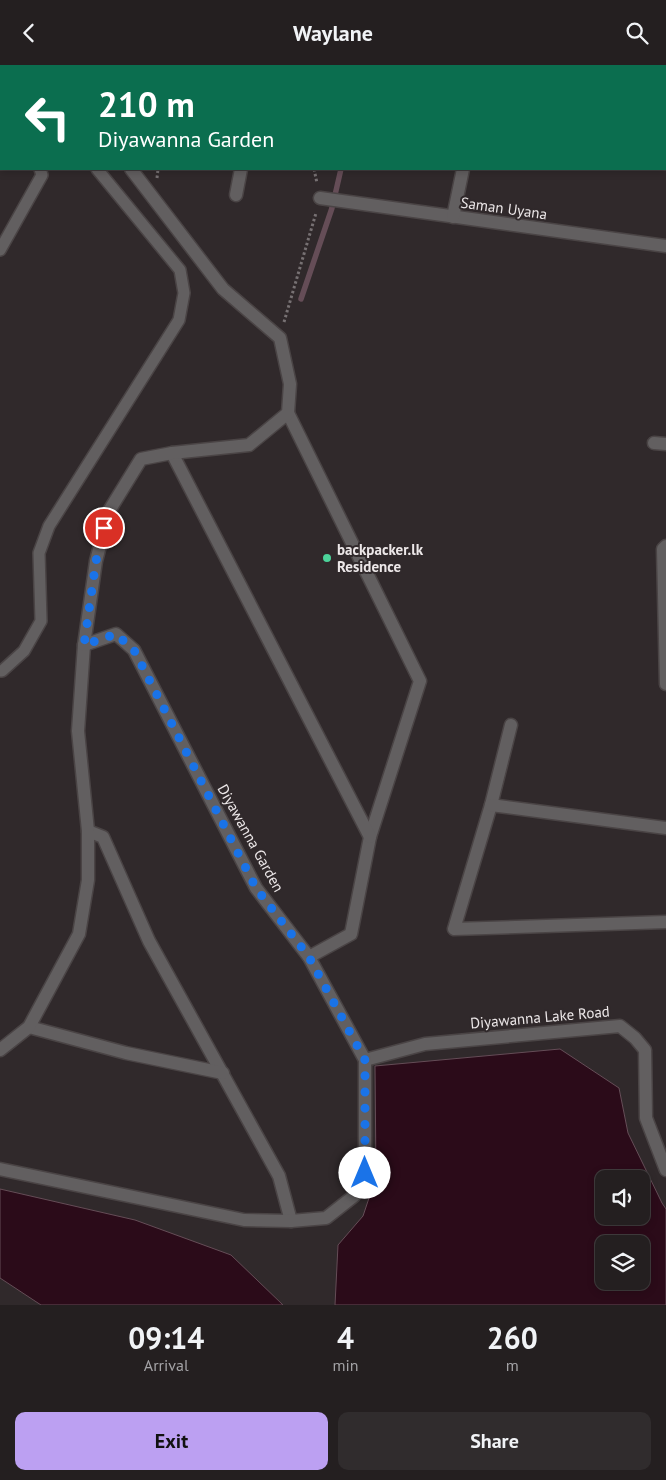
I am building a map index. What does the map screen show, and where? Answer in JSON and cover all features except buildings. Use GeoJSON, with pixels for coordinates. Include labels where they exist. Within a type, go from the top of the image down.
{"type":"FeatureCollection","features":[{"type":"Feature","properties":{"kind":"street"},"geometry":{"type":"LineString","coordinates":[[131,170],[223,289],[280,338],[290,384],[288,413],[420,681],[370,837],[351,934],[309,957]]}},
{"type":"Feature","properties":{"kind":"street"},"geometry":{"type":"LineString","coordinates":[[236,195],[241,170]]}},
{"type":"Feature","properties":{"kind":"street"},"geometry":{"type":"LineString","coordinates":[[453,217],[463,170]]}},
{"type":"Feature","properties":{"kind":"street","name":"Saman Uyana"},"geometry":{"type":"LineString","coordinates":[[328,200],[666,246]]}},
{"type":"Feature","properties":{"kind":"street"},"geometry":{"type":"LineString","coordinates":[[0,1050],[29,1027],[79,934],[88,880],[88,831],[78,731],[84,645],[96,561],[109,511],[141,459],[172,453],[249,445],[288,413]]}},
{"type":"Feature","properties":{"kind":"street"},"geometry":{"type":"LineString","coordinates":[[172,453],[370,837]]}},
{"type":"Feature","properties":{"kind":"street"},"geometry":{"type":"LineString","coordinates":[[666,546],[663,549],[666,684]]}},
{"type":"Feature","properties":{"kind":"street","name":"Diyawanna Garden"},"geometry":{"type":"LineString","coordinates":[[0,1169],[244,1220],[291,1221],[326,1218],[354,1196],[365,1173],[365,1060],[309,957],[256,888],[134,650],[116,634],[84,645]]}},
{"type":"Feature","properties":{"kind":"street"},"geometry":{"type":"LineString","coordinates":[[511,725],[491,805],[454,929],[666,922]]}},
{"type":"Feature","properties":{"kind":"street"},"geometry":{"type":"LineString","coordinates":[[491,805],[666,828]]}},
{"type":"Feature","properties":{"kind":"street"},"geometry":{"type":"LineString","coordinates":[[88,831],[103,837],[149,941],[279,1176],[291,1221]]}},
{"type":"Feature","properties":{"kind":"street","name":"Diyawanna Lake Road"},"geometry":{"type":"LineString","coordinates":[[365,1060],[425,1043],[620,1026],[635,1038],[645,1050],[646,1118],[666,1170]]}},
{"type":"Feature","properties":{"kind":"street"},"geometry":{"type":"LineString","coordinates":[[29,1027],[126,1053],[223,1073]]}},
{"type":"Feature","properties":{"kind":"lane"},"geometry":{"type":"LineString","coordinates":[[0,250],[42,175],[40,170]]}},
{"type":"Feature","properties":{"kind":"lane"},"geometry":{"type":"LineString","coordinates":[[0,671],[24,651],[41,621],[39,553],[49,526],[179,320],[184,293],[180,270],[98,170]]}},
{"type":"Feature","properties":{"kind":"path"},"geometry":{"type":"LineString","coordinates":[[280,338],[328,200],[314,170]]}},
{"type":"Feature","properties":{"kind":"shaded area"},"geometry":{"type":"Polygon","coordinates":[[[560,1049],[619,1088],[628,1133],[646,1170],[595,1170],[595,1225],[650,1225],[650,1178],[666,1209],[666,1305],[335,1305],[338,1245],[363,1216],[376,1177],[375,1066],[560,1049]]]}},
{"type":"Feature","properties":{"kind":"shaded area"},"geometry":{"type":"Polygon","coordinates":[[[0,1189],[135,1220],[231,1255],[283,1305],[41,1305],[0,1278],[0,1189]]]}},
{"type":"Feature","properties":{"kind":"waterway"},"geometry":{"type":"LineString","coordinates":[[301,299],[332,208],[341,170]]}},
{"type":"Feature","properties":{"kind":"place","name":"backpacker.lk Residence"},"geometry":{"type":"Point","coordinates":[327,558]}},
{"type":"Feature","properties":{"kind":"route"},"geometry":{"type":"LineString","coordinates":[[104,528],[96,561],[84,645],[116,634],[134,650],[256,888],[309,957],[365,1060],[365,1173]]}}]}
